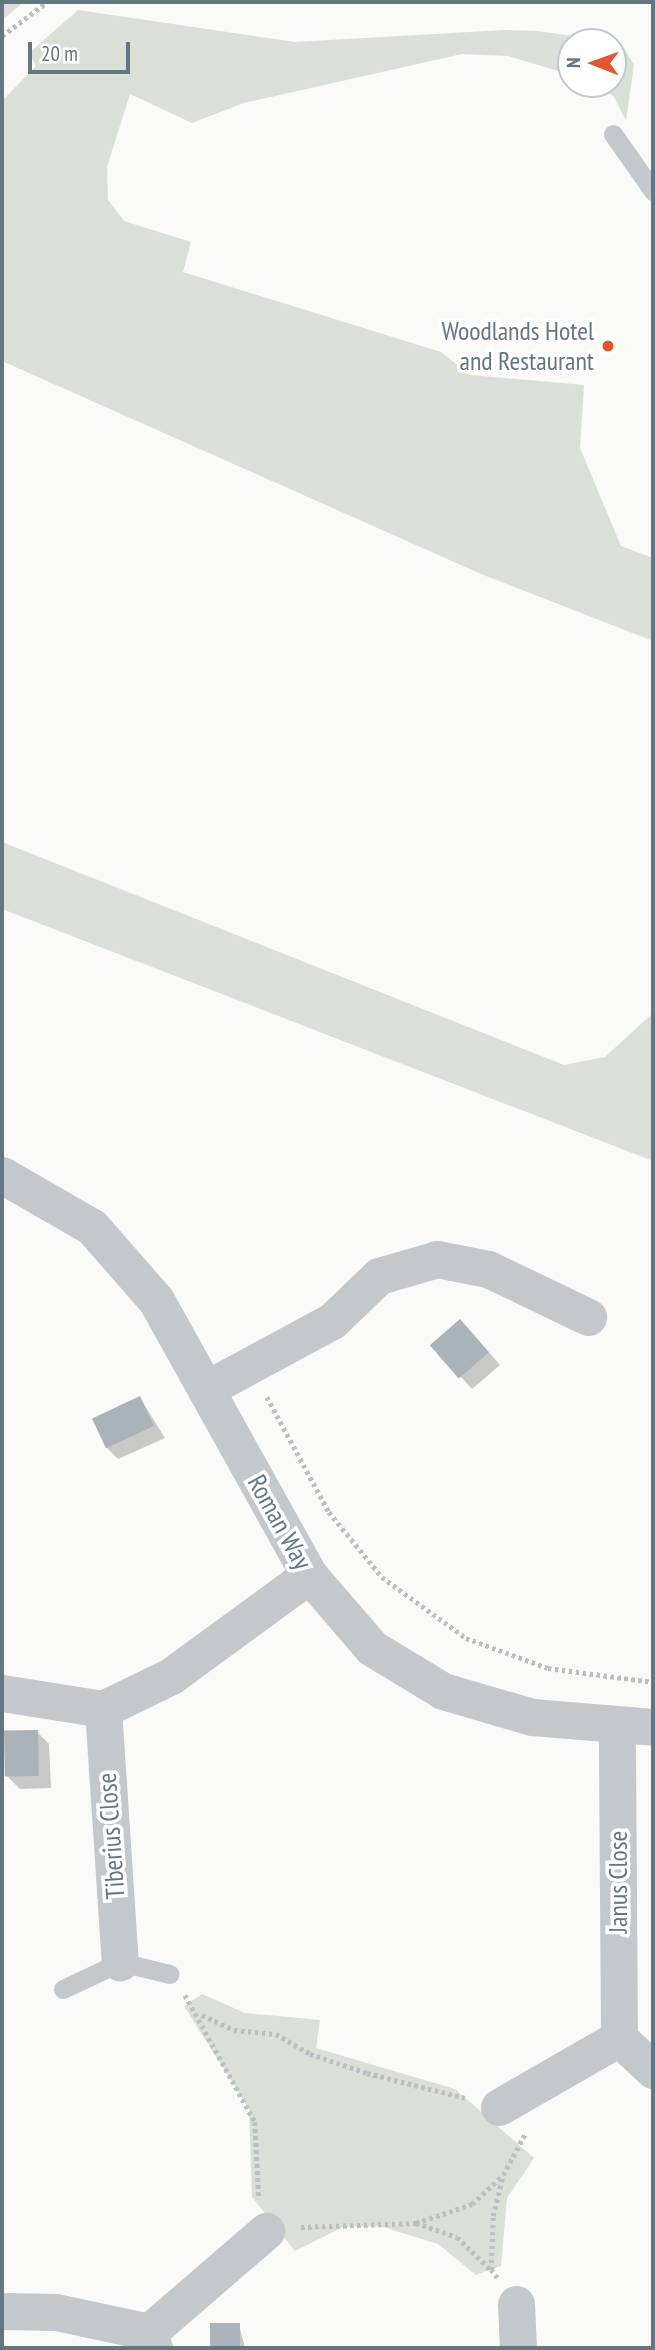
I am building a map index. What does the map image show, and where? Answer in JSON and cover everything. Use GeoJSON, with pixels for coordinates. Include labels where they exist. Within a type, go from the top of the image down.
{"type":"FeatureCollection","features":[{"type":"Feature","properties":{"kind":"street","name":"Roman Way"},"geometry":{"type":"LineString","coordinates":[[2,1175],[92,1227],[156,1300],[309,1576],[372,1648],[443,1691],[532,1717],[617,1727],[653,1727]]}},
{"type":"Feature","properties":{"kind":"street"},"geometry":{"type":"LineString","coordinates":[[205,1389],[332,1321],[379,1276],[437,1259],[488,1269],[588,1317]]}},
{"type":"Feature","properties":{"kind":"street"},"geometry":{"type":"LineString","coordinates":[[2,1693],[103,1709],[171,1676],[309,1576]]}},
{"type":"Feature","properties":{"kind":"street","name":"Tiberius Close"},"geometry":{"type":"LineString","coordinates":[[103,1709],[120,1962]]}},
{"type":"Feature","properties":{"kind":"street","name":"Janus Close"},"geometry":{"type":"LineString","coordinates":[[617,1727],[619,2038]]}},
{"type":"Feature","properties":{"kind":"street"},"geometry":{"type":"LineString","coordinates":[[509,2101],[619,2038],[653,2070]]}},
{"type":"Feature","properties":{"kind":"street"},"geometry":{"type":"LineString","coordinates":[[2,2311],[55,2312],[152,2340],[266,2231]]}},
{"type":"Feature","properties":{"kind":"street"},"geometry":{"type":"LineString","coordinates":[[516,2304],[518,2348]]}},
{"type":"Feature","properties":{"kind":"lane"},"geometry":{"type":"LineString","coordinates":[[613,134],[653,191]]}},
{"type":"Feature","properties":{"kind":"lane"},"geometry":{"type":"LineString","coordinates":[[63,1989],[120,1962],[170,1974]]}},
{"type":"Feature","properties":{"kind":"path"},"geometry":{"type":"LineString","coordinates":[[2,36],[47,2]]}},
{"type":"Feature","properties":{"kind":"path"},"geometry":{"type":"LineString","coordinates":[[250,1365],[329,1512],[382,1577],[466,1638],[548,1668],[653,1682]]}},
{"type":"Feature","properties":{"kind":"path"},"geometry":{"type":"LineString","coordinates":[[170,1974],[200,2014],[255,2122],[266,2231],[416,2223],[472,2204],[503,2175],[526,2132],[509,2101],[367,2073],[310,2054],[276,2034],[234,2030],[200,2014]]}},
{"type":"Feature","properties":{"kind":"path"},"geometry":{"type":"LineString","coordinates":[[491,2270],[503,2175]]}},
{"type":"Feature","properties":{"kind":"path"},"geometry":{"type":"LineString","coordinates":[[416,2223],[457,2237],[491,2270],[516,2304]]}},
{"type":"Feature","properties":{"kind":"shaded area"},"geometry":{"type":"Polygon","coordinates":[[[2,2],[24,2],[2,20],[2,2]]]}},
{"type":"Feature","properties":{"kind":"shaded area"},"geometry":{"type":"Polygon","coordinates":[[[78,10],[295,42],[504,30],[557,34],[557,71],[508,56],[462,54],[244,103],[192,123],[130,94],[107,167],[108,200],[124,221],[191,242],[183,272],[441,352],[470,375],[584,385],[580,448],[621,546],[653,558],[653,641],[481,574],[2,361],[2,101],[36,66],[29,53],[78,10]]]}},
{"type":"Feature","properties":{"kind":"shaded area"},"geometry":{"type":"Polygon","coordinates":[[[627,53],[634,65],[626,121],[614,98],[627,98],[627,53]]]}},
{"type":"Feature","properties":{"kind":"shaded area"},"geometry":{"type":"Polygon","coordinates":[[[2,842],[564,1065],[605,1057],[653,1013],[653,1161],[2,909],[2,842]]]}},
{"type":"Feature","properties":{"kind":"shaded area"},"geometry":{"type":"Polygon","coordinates":[[[202,1994],[245,2013],[320,2020],[316,2048],[455,2089],[534,2158],[507,2198],[501,2266],[476,2275],[438,2244],[380,2226],[343,2227],[295,2251],[252,2197],[249,2109],[184,2006],[202,1994]]]}},
{"type":"Feature","properties":{"kind":"building"},"geometry":{"type":"Polygon","coordinates":[[[460,1319],[489,1352],[459,1378],[430,1345],[460,1319]]]}},
{"type":"Feature","properties":{"kind":"building"},"geometry":{"type":"Polygon","coordinates":[[[140,1396],[154,1426],[106,1448],[92,1418],[140,1396]]]}},
{"type":"Feature","properties":{"kind":"building"},"geometry":{"type":"Polygon","coordinates":[[[38,1730],[39,1776],[5,1777],[4,1731],[38,1730]]]}},
{"type":"Feature","properties":{"kind":"building"},"geometry":{"type":"Polygon","coordinates":[[[210,2323],[240,2323],[240,2348],[210,2348],[210,2323]]]}},
{"type":"Feature","properties":{"kind":"place","name":"Woodlands Hotel and Restaurant"},"geometry":{"type":"Point","coordinates":[608,346]}}]}
